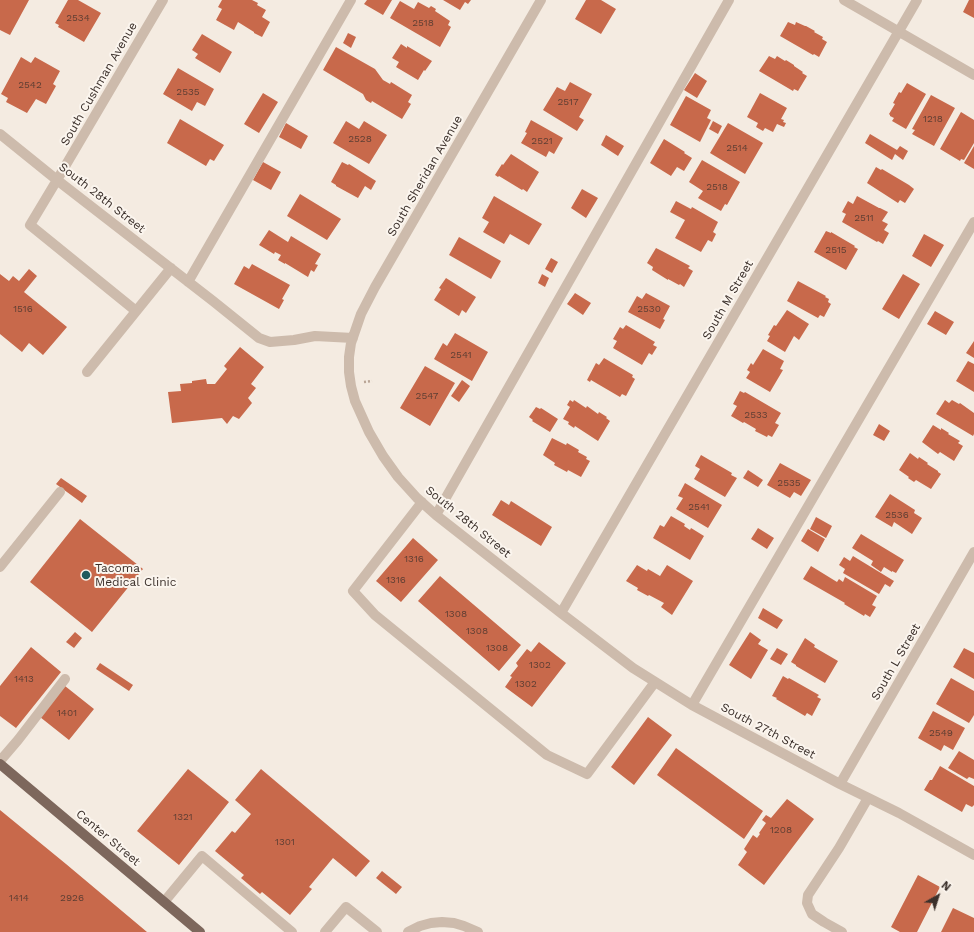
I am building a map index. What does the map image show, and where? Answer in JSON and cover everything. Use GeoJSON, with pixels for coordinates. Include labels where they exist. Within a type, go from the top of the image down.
{"type":"FeatureCollection","features":[{"type":"Feature","properties":{"kind":"main road","name":"Center Street"},"geometry":{"type":"LineString","coordinates":[[0,763],[199,932]]}},
{"type":"Feature","properties":{"kind":"street","name":"South Cushman Avenue"},"geometry":{"type":"LineString","coordinates":[[136,311],[30,225],[163,0]]}},
{"type":"Feature","properties":{"kind":"street"},"geometry":{"type":"LineString","coordinates":[[188,282],[351,0]]}},
{"type":"Feature","properties":{"kind":"street","name":"South Sheridan Avenue"},"geometry":{"type":"LineString","coordinates":[[349,372],[349,357],[353,338],[361,314],[541,0]]}},
{"type":"Feature","properties":{"kind":"street"},"geometry":{"type":"LineString","coordinates":[[436,515],[730,0]]}},
{"type":"Feature","properties":{"kind":"street"},"geometry":{"type":"LineString","coordinates":[[844,0],[974,75]]}},
{"type":"Feature","properties":{"kind":"street","name":"South M Street"},"geometry":{"type":"LineString","coordinates":[[561,613],[917,0]]}},
{"type":"Feature","properties":{"kind":"street","name":"South 28th Street"},"geometry":{"type":"LineString","coordinates":[[0,134],[259,338],[270,342],[315,336],[353,338]]}},
{"type":"Feature","properties":{"kind":"street"},"geometry":{"type":"LineString","coordinates":[[692,705],[974,222]]}},
{"type":"Feature","properties":{"kind":"street"},"geometry":{"type":"LineString","coordinates":[[87,372],[171,268]]}},
{"type":"Feature","properties":{"kind":"street","name":"South 28th Street"},"geometry":{"type":"LineString","coordinates":[[349,372],[355,401],[369,432],[383,456],[398,477],[417,498],[436,515],[561,613]]}},
{"type":"Feature","properties":{"kind":"street"},"geometry":{"type":"LineString","coordinates":[[0,566],[60,492]]}},
{"type":"Feature","properties":{"kind":"street"},"geometry":{"type":"LineString","coordinates":[[422,502],[352,591],[375,615],[547,755],[587,774],[656,682]]}},
{"type":"Feature","properties":{"kind":"street","name":"South L Street"},"geometry":{"type":"LineString","coordinates":[[840,784],[974,552]]}},
{"type":"Feature","properties":{"kind":"street","name":"South 27th Street"},"geometry":{"type":"LineString","coordinates":[[561,613],[633,668],[692,705],[840,784],[899,813],[974,856]]}},
{"type":"Feature","properties":{"kind":"street"},"geometry":{"type":"LineString","coordinates":[[0,763],[65,679]]}},
{"type":"Feature","properties":{"kind":"street"},"geometry":{"type":"LineString","coordinates":[[842,932],[812,914],[807,903],[808,895],[839,848],[868,798]]}},
{"type":"Feature","properties":{"kind":"street"},"geometry":{"type":"LineString","coordinates":[[164,902],[202,856],[292,932]]}},
{"type":"Feature","properties":{"kind":"street"},"geometry":{"type":"LineString","coordinates":[[325,932],[346,907],[376,932]]}},
{"type":"Feature","properties":{"kind":"street"},"geometry":{"type":"LineString","coordinates":[[408,932],[420,926],[442,922],[454,923],[478,932]]}},
{"type":"Feature","properties":{"kind":"path"},"geometry":{"type":"LineString","coordinates":[[366,382],[372,381]]}},
{"type":"Feature","properties":{"kind":"building"},"geometry":{"type":"Polygon","coordinates":[[[0,0],[29,0],[10,35],[0,30],[0,0]]]}},
{"type":"Feature","properties":{"kind":"building"},"geometry":{"type":"Polygon","coordinates":[[[68,0],[78,0],[101,13],[84,42],[58,27],[59,25],[55,23],[68,0]]]}},
{"type":"Feature","properties":{"kind":"building"},"geometry":{"type":"Polygon","coordinates":[[[222,0],[252,0],[266,10],[262,17],[270,22],[262,37],[238,22],[234,30],[216,20],[222,9],[218,7],[222,0]]]}},
{"type":"Feature","properties":{"kind":"building"},"geometry":{"type":"Polygon","coordinates":[[[367,0],[392,0],[383,15],[364,4],[367,0]]]}},
{"type":"Feature","properties":{"kind":"building"},"geometry":{"type":"Polygon","coordinates":[[[443,0],[471,0],[468,4],[465,2],[460,10],[443,0]]]}},
{"type":"Feature","properties":{"kind":"building"},"geometry":{"type":"Polygon","coordinates":[[[586,0],[601,0],[616,9],[601,34],[575,19],[586,0]]]}},
{"type":"Feature","properties":{"kind":"building"},"geometry":{"type":"Polygon","coordinates":[[[969,0],[974,0],[974,18],[963,12],[969,0]]]}},
{"type":"Feature","properties":{"kind":"building"},"geometry":{"type":"Polygon","coordinates":[[[400,1],[414,9],[418,2],[429,8],[431,6],[436,9],[435,11],[450,21],[448,25],[451,27],[440,47],[390,18],[400,1]]]}},
{"type":"Feature","properties":{"kind":"building"},"geometry":{"type":"Polygon","coordinates":[[[788,22],[795,25],[796,22],[806,26],[823,37],[822,39],[827,42],[819,57],[780,36],[788,22]]]}},
{"type":"Feature","properties":{"kind":"building"},"geometry":{"type":"Polygon","coordinates":[[[348,33],[356,37],[351,48],[343,43],[348,33]]]}},
{"type":"Feature","properties":{"kind":"building"},"geometry":{"type":"Polygon","coordinates":[[[202,34],[232,52],[220,73],[195,58],[198,54],[192,50],[202,34]]]}},
{"type":"Feature","properties":{"kind":"building"},"geometry":{"type":"Polygon","coordinates":[[[401,44],[432,61],[418,80],[396,67],[399,62],[392,58],[401,44]]]}},
{"type":"Feature","properties":{"kind":"building"},"geometry":{"type":"Polygon","coordinates":[[[336,47],[375,69],[383,80],[390,84],[391,82],[412,95],[408,102],[411,104],[402,119],[372,101],[371,103],[366,100],[363,94],[323,70],[336,47]]]}},
{"type":"Feature","properties":{"kind":"building"},"geometry":{"type":"Polygon","coordinates":[[[769,56],[775,59],[777,56],[785,61],[786,60],[807,76],[798,91],[794,89],[793,91],[759,71],[769,56]]]}},
{"type":"Feature","properties":{"kind":"building"},"geometry":{"type":"Polygon","coordinates":[[[21,57],[31,63],[35,57],[60,71],[53,84],[56,86],[46,104],[36,99],[27,113],[6,102],[8,98],[1,94],[21,57]]]}},
{"type":"Feature","properties":{"kind":"building"},"geometry":{"type":"Polygon","coordinates":[[[178,68],[214,89],[205,106],[197,102],[192,111],[163,94],[178,68]]]}},
{"type":"Feature","properties":{"kind":"building"},"geometry":{"type":"Polygon","coordinates":[[[695,73],[707,81],[697,98],[684,90],[695,73]]]}},
{"type":"Feature","properties":{"kind":"building"},"geometry":{"type":"Polygon","coordinates":[[[570,82],[592,94],[579,117],[584,120],[577,131],[543,110],[557,87],[565,91],[570,82]]]}},
{"type":"Feature","properties":{"kind":"building"},"geometry":{"type":"Polygon","coordinates":[[[907,83],[926,94],[906,129],[892,121],[894,118],[889,114],[895,104],[893,103],[899,92],[901,93],[907,83]]]}},
{"type":"Feature","properties":{"kind":"building"},"geometry":{"type":"Polygon","coordinates":[[[263,93],[278,102],[259,133],[244,124],[263,93]]]}},
{"type":"Feature","properties":{"kind":"building"},"geometry":{"type":"Polygon","coordinates":[[[760,93],[787,108],[781,119],[786,123],[784,127],[777,124],[773,132],[765,128],[763,131],[756,127],[758,123],[747,117],[760,93]]]}},
{"type":"Feature","properties":{"kind":"building"},"geometry":{"type":"Polygon","coordinates":[[[931,95],[955,108],[934,146],[912,134],[915,130],[912,129],[931,95]]]}},
{"type":"Feature","properties":{"kind":"building"},"geometry":{"type":"Polygon","coordinates":[[[686,96],[711,110],[707,118],[711,120],[700,142],[670,125],[686,96]]]}},
{"type":"Feature","properties":{"kind":"building"},"geometry":{"type":"Polygon","coordinates":[[[961,112],[974,120],[974,143],[964,160],[961,159],[960,161],[940,149],[961,112]]]}},
{"type":"Feature","properties":{"kind":"building"},"geometry":{"type":"Polygon","coordinates":[[[180,119],[224,145],[214,161],[210,159],[206,166],[167,143],[180,119]]]}},
{"type":"Feature","properties":{"kind":"building"},"geometry":{"type":"Polygon","coordinates":[[[531,120],[563,138],[554,154],[549,151],[546,157],[521,143],[527,133],[525,132],[531,120]]]}},
{"type":"Feature","properties":{"kind":"building"},"geometry":{"type":"Polygon","coordinates":[[[346,121],[359,129],[364,121],[387,135],[369,164],[333,143],[346,121]]]}},
{"type":"Feature","properties":{"kind":"building"},"geometry":{"type":"Polygon","coordinates":[[[713,121],[722,126],[718,134],[709,129],[713,121]]]}},
{"type":"Feature","properties":{"kind":"building"},"geometry":{"type":"Polygon","coordinates":[[[286,123],[308,136],[301,149],[279,137],[286,123]]]}},
{"type":"Feature","properties":{"kind":"building"},"geometry":{"type":"Polygon","coordinates":[[[728,123],[763,143],[745,174],[710,153],[728,123]]]}},
{"type":"Feature","properties":{"kind":"building"},"geometry":{"type":"Polygon","coordinates":[[[870,134],[897,150],[900,146],[908,151],[903,160],[895,154],[892,160],[865,143],[870,134]]]}},
{"type":"Feature","properties":{"kind":"building"},"geometry":{"type":"Polygon","coordinates":[[[606,135],[624,146],[618,156],[601,145],[606,135]]]}},
{"type":"Feature","properties":{"kind":"building"},"geometry":{"type":"Polygon","coordinates":[[[664,139],[692,158],[684,171],[677,167],[671,176],[650,163],[664,139]]]}},
{"type":"Feature","properties":{"kind":"building"},"geometry":{"type":"Polygon","coordinates":[[[974,146],[974,169],[964,163],[974,146]]]}},
{"type":"Feature","properties":{"kind":"building"},"geometry":{"type":"Polygon","coordinates":[[[511,154],[539,172],[527,192],[495,175],[511,154]]]}},
{"type":"Feature","properties":{"kind":"building"},"geometry":{"type":"Polygon","coordinates":[[[702,160],[740,182],[727,205],[725,204],[721,211],[698,198],[703,191],[689,182],[702,160]]]}},
{"type":"Feature","properties":{"kind":"building"},"geometry":{"type":"Polygon","coordinates":[[[263,162],[281,172],[271,190],[253,180],[263,162]]]}},
{"type":"Feature","properties":{"kind":"building"},"geometry":{"type":"Polygon","coordinates":[[[342,162],[348,165],[349,164],[376,181],[371,190],[365,186],[358,198],[331,182],[342,162]]]}},
{"type":"Feature","properties":{"kind":"building"},"geometry":{"type":"Polygon","coordinates":[[[876,167],[881,170],[882,169],[914,189],[905,203],[900,200],[898,203],[867,183],[876,167]]]}},
{"type":"Feature","properties":{"kind":"building"},"geometry":{"type":"Polygon","coordinates":[[[582,189],[598,198],[586,218],[571,208],[582,189]]]}},
{"type":"Feature","properties":{"kind":"building"},"geometry":{"type":"Polygon","coordinates":[[[300,194],[341,219],[327,240],[287,216],[300,194]]]}},
{"type":"Feature","properties":{"kind":"building"},"geometry":{"type":"Polygon","coordinates":[[[494,196],[542,224],[529,245],[510,234],[504,244],[483,232],[489,222],[482,218],[494,196]]]}},
{"type":"Feature","properties":{"kind":"building"},"geometry":{"type":"Polygon","coordinates":[[[857,196],[888,212],[882,221],[888,224],[884,230],[889,233],[883,244],[842,222],[846,214],[842,212],[848,201],[853,204],[857,196]]]}},
{"type":"Feature","properties":{"kind":"building"},"geometry":{"type":"Polygon","coordinates":[[[676,201],[691,209],[692,207],[718,222],[713,232],[716,234],[712,242],[708,240],[701,252],[675,238],[685,220],[670,212],[676,201]]]}},
{"type":"Feature","properties":{"kind":"building"},"geometry":{"type":"Polygon","coordinates":[[[269,230],[288,242],[291,236],[321,254],[315,264],[318,265],[314,272],[311,270],[308,277],[278,260],[281,255],[275,252],[274,254],[259,245],[269,230]]]}},
{"type":"Feature","properties":{"kind":"building"},"geometry":{"type":"Polygon","coordinates":[[[826,231],[831,232],[858,249],[846,270],[814,252],[826,231]]]}},
{"type":"Feature","properties":{"kind":"building"},"geometry":{"type":"Polygon","coordinates":[[[924,234],[944,245],[931,267],[912,256],[924,234]]]}},
{"type":"Feature","properties":{"kind":"building"},"geometry":{"type":"Polygon","coordinates":[[[459,237],[501,261],[491,279],[449,255],[459,237]]]}},
{"type":"Feature","properties":{"kind":"building"},"geometry":{"type":"Polygon","coordinates":[[[656,248],[690,266],[688,268],[693,271],[684,287],[668,280],[652,270],[653,267],[647,263],[656,248]]]}},
{"type":"Feature","properties":{"kind":"building"},"geometry":{"type":"Polygon","coordinates":[[[551,258],[558,262],[552,273],[545,269],[551,258]]]}},
{"type":"Feature","properties":{"kind":"building"},"geometry":{"type":"Polygon","coordinates":[[[252,264],[290,285],[282,299],[284,300],[279,309],[234,284],[244,266],[249,269],[252,264]]]}},
{"type":"Feature","properties":{"kind":"building"},"geometry":{"type":"Polygon","coordinates":[[[29,269],[37,276],[24,292],[67,327],[43,355],[29,343],[22,352],[0,334],[0,274],[9,281],[13,276],[19,281],[29,269]]]}},
{"type":"Feature","properties":{"kind":"building"},"geometry":{"type":"Polygon","coordinates":[[[542,274],[549,278],[545,287],[538,283],[542,274]]]}},
{"type":"Feature","properties":{"kind":"building"},"geometry":{"type":"Polygon","coordinates":[[[903,274],[920,284],[899,319],[882,309],[903,274]]]}},
{"type":"Feature","properties":{"kind":"building"},"geometry":{"type":"Polygon","coordinates":[[[446,278],[476,297],[466,313],[462,310],[459,316],[434,300],[441,289],[439,288],[446,278]]]}},
{"type":"Feature","properties":{"kind":"building"},"geometry":{"type":"Polygon","coordinates":[[[798,281],[829,299],[828,302],[831,304],[824,317],[820,315],[818,318],[787,301],[798,281]]]}},
{"type":"Feature","properties":{"kind":"building"},"geometry":{"type":"Polygon","coordinates":[[[575,293],[591,303],[583,315],[567,304],[575,293]]]}},
{"type":"Feature","properties":{"kind":"building"},"geometry":{"type":"Polygon","coordinates":[[[646,293],[670,306],[663,319],[665,320],[660,329],[628,312],[637,296],[642,299],[646,293]]]}},
{"type":"Feature","properties":{"kind":"building"},"geometry":{"type":"Polygon","coordinates":[[[787,310],[809,324],[799,340],[794,336],[785,352],[767,341],[770,336],[768,335],[774,325],[776,326],[787,310]]]}},
{"type":"Feature","properties":{"kind":"building"},"geometry":{"type":"Polygon","coordinates":[[[935,311],[954,322],[946,335],[927,324],[935,311]]]}},
{"type":"Feature","properties":{"kind":"building"},"geometry":{"type":"Polygon","coordinates":[[[626,325],[655,342],[653,345],[657,347],[652,355],[649,353],[642,365],[613,348],[617,341],[613,339],[620,327],[623,329],[626,325]]]}},
{"type":"Feature","properties":{"kind":"building"},"geometry":{"type":"Polygon","coordinates":[[[455,333],[488,352],[472,381],[434,359],[443,343],[447,346],[455,333]]]}},
{"type":"Feature","properties":{"kind":"building"},"geometry":{"type":"Polygon","coordinates":[[[974,341],[974,358],[966,353],[974,341]]]}},
{"type":"Feature","properties":{"kind":"building"},"geometry":{"type":"Polygon","coordinates":[[[240,347],[264,367],[251,384],[256,388],[248,398],[252,403],[239,419],[233,416],[227,424],[222,418],[172,423],[168,392],[181,391],[180,384],[192,383],[192,381],[206,379],[207,384],[215,384],[227,369],[224,366],[240,347]]]}},
{"type":"Feature","properties":{"kind":"building"},"geometry":{"type":"Polygon","coordinates":[[[763,349],[784,361],[780,369],[783,370],[770,392],[746,378],[750,372],[747,370],[751,363],[753,365],[763,349]]]}},
{"type":"Feature","properties":{"kind":"building"},"geometry":{"type":"Polygon","coordinates":[[[604,358],[633,375],[632,377],[635,379],[626,396],[622,394],[620,397],[591,380],[590,382],[587,380],[596,363],[599,365],[604,358]]]}},
{"type":"Feature","properties":{"kind":"building"},"geometry":{"type":"Polygon","coordinates":[[[968,361],[974,364],[974,392],[956,381],[968,361]]]}},
{"type":"Feature","properties":{"kind":"building"},"geometry":{"type":"Polygon","coordinates":[[[425,366],[455,383],[430,426],[400,408],[425,366]]]}},
{"type":"Feature","properties":{"kind":"building"},"geometry":{"type":"Polygon","coordinates":[[[462,380],[470,386],[459,402],[451,396],[462,380]]]}},
{"type":"Feature","properties":{"kind":"building"},"geometry":{"type":"Polygon","coordinates":[[[740,391],[745,392],[781,413],[775,423],[779,425],[772,437],[768,435],[767,437],[755,431],[756,429],[731,416],[737,406],[733,404],[740,391]]]}},
{"type":"Feature","properties":{"kind":"building"},"geometry":{"type":"Polygon","coordinates":[[[570,400],[573,402],[574,400],[586,408],[587,406],[598,414],[599,412],[610,421],[598,441],[575,426],[574,428],[568,424],[569,422],[563,419],[570,407],[567,405],[570,400]]]}},
{"type":"Feature","properties":{"kind":"building"},"geometry":{"type":"Polygon","coordinates":[[[945,400],[949,403],[952,400],[959,404],[960,403],[974,413],[973,436],[936,414],[945,400]]]}},
{"type":"Feature","properties":{"kind":"building"},"geometry":{"type":"Polygon","coordinates":[[[536,407],[541,408],[558,419],[550,432],[532,421],[533,420],[529,417],[536,407]]]}},
{"type":"Feature","properties":{"kind":"building"},"geometry":{"type":"Polygon","coordinates":[[[879,424],[890,431],[884,441],[873,435],[879,424]]]}},
{"type":"Feature","properties":{"kind":"building"},"geometry":{"type":"Polygon","coordinates":[[[933,425],[949,433],[948,434],[960,441],[958,443],[963,446],[954,461],[940,452],[938,454],[922,442],[933,425]]]}},
{"type":"Feature","properties":{"kind":"building"},"geometry":{"type":"Polygon","coordinates":[[[552,438],[566,445],[567,443],[579,450],[578,452],[587,457],[586,459],[590,461],[581,477],[554,465],[555,463],[543,455],[552,438]]]}},
{"type":"Feature","properties":{"kind":"building"},"geometry":{"type":"Polygon","coordinates":[[[910,453],[918,459],[919,457],[928,463],[927,464],[941,474],[931,489],[916,480],[914,482],[899,470],[910,453]]]}},
{"type":"Feature","properties":{"kind":"building"},"geometry":{"type":"Polygon","coordinates":[[[701,455],[732,473],[731,475],[737,478],[725,497],[694,479],[700,469],[695,466],[701,455]]]}},
{"type":"Feature","properties":{"kind":"building"},"geometry":{"type":"Polygon","coordinates":[[[780,463],[811,480],[801,496],[794,492],[790,498],[767,485],[780,463]]]}},
{"type":"Feature","properties":{"kind":"building"},"geometry":{"type":"Polygon","coordinates":[[[748,470],[763,480],[758,487],[743,478],[748,470]]]}},
{"type":"Feature","properties":{"kind":"building"},"geometry":{"type":"Polygon","coordinates":[[[61,478],[87,496],[82,503],[56,484],[61,478]]]}},
{"type":"Feature","properties":{"kind":"building"},"geometry":{"type":"Polygon","coordinates":[[[685,483],[722,505],[708,528],[676,509],[683,498],[678,496],[685,483]]]}},
{"type":"Feature","properties":{"kind":"building"},"geometry":{"type":"Polygon","coordinates":[[[890,494],[915,510],[914,513],[922,518],[912,534],[894,522],[892,527],[875,517],[890,494]]]}},
{"type":"Feature","properties":{"kind":"building"},"geometry":{"type":"Polygon","coordinates":[[[501,500],[509,505],[511,501],[552,527],[541,546],[492,515],[501,500]]]}},
{"type":"Feature","properties":{"kind":"building"},"geometry":{"type":"Polygon","coordinates":[[[671,516],[685,524],[684,526],[690,530],[691,528],[704,536],[690,560],[653,538],[660,525],[664,527],[671,516]]]}},
{"type":"Feature","properties":{"kind":"building"},"geometry":{"type":"Polygon","coordinates":[[[816,517],[832,526],[826,538],[810,529],[816,517]]]}},
{"type":"Feature","properties":{"kind":"building","name":"Tacoma Medical Clinic"},"geometry":{"type":"Polygon","coordinates":[[[80,519],[143,569],[92,632],[30,582],[80,519]]]}},
{"type":"Feature","properties":{"kind":"building"},"geometry":{"type":"Polygon","coordinates":[[[758,528],[774,538],[767,549],[751,539],[758,528]]]}},
{"type":"Feature","properties":{"kind":"building"},"geometry":{"type":"Polygon","coordinates":[[[808,529],[825,539],[818,552],[801,541],[808,529]]]}},
{"type":"Feature","properties":{"kind":"building"},"geometry":{"type":"Polygon","coordinates":[[[861,534],[904,560],[896,573],[884,567],[881,572],[871,565],[873,561],[852,548],[861,534]]]}},
{"type":"Feature","properties":{"kind":"building"},"geometry":{"type":"Polygon","coordinates":[[[413,538],[438,560],[401,602],[376,581],[413,538]]]}},
{"type":"Feature","properties":{"kind":"building"},"geometry":{"type":"Polygon","coordinates":[[[853,556],[894,581],[890,587],[885,584],[879,594],[843,573],[845,569],[839,565],[844,557],[850,561],[853,556]]]}},
{"type":"Feature","properties":{"kind":"building"},"geometry":{"type":"Polygon","coordinates":[[[637,565],[660,576],[667,565],[693,581],[672,615],[661,607],[664,603],[637,590],[638,588],[626,581],[637,565]]]}},
{"type":"Feature","properties":{"kind":"building"},"geometry":{"type":"Polygon","coordinates":[[[811,566],[837,582],[839,579],[843,582],[845,577],[877,596],[872,605],[876,607],[870,617],[865,614],[864,616],[844,604],[845,603],[803,579],[811,566]]]}},
{"type":"Feature","properties":{"kind":"building"},"geometry":{"type":"Polygon","coordinates":[[[440,576],[521,645],[499,671],[418,601],[440,576]]]}},
{"type":"Feature","properties":{"kind":"building"},"geometry":{"type":"Polygon","coordinates":[[[763,608],[783,620],[777,629],[758,618],[763,608]]]}},
{"type":"Feature","properties":{"kind":"building"},"geometry":{"type":"Polygon","coordinates":[[[75,632],[82,638],[74,648],[66,642],[75,632]]]}},
{"type":"Feature","properties":{"kind":"building"},"geometry":{"type":"Polygon","coordinates":[[[750,632],[761,640],[758,644],[768,650],[751,679],[729,665],[750,632]]]}},
{"type":"Feature","properties":{"kind":"building"},"geometry":{"type":"Polygon","coordinates":[[[805,638],[815,645],[814,647],[838,661],[825,683],[791,662],[805,638]]]}},
{"type":"Feature","properties":{"kind":"building"},"geometry":{"type":"Polygon","coordinates":[[[539,642],[566,663],[532,707],[505,687],[512,677],[510,676],[518,666],[516,663],[527,649],[531,652],[539,642]]]}},
{"type":"Feature","properties":{"kind":"building"},"geometry":{"type":"Polygon","coordinates":[[[31,647],[61,672],[16,728],[0,716],[0,686],[31,647]]]}},
{"type":"Feature","properties":{"kind":"building"},"geometry":{"type":"Polygon","coordinates":[[[777,648],[788,654],[781,665],[770,659],[777,648]]]}},
{"type":"Feature","properties":{"kind":"building"},"geometry":{"type":"Polygon","coordinates":[[[964,648],[974,653],[974,679],[953,667],[964,648]]]}},
{"type":"Feature","properties":{"kind":"building"},"geometry":{"type":"Polygon","coordinates":[[[100,663],[133,685],[129,691],[96,669],[100,663]]]}},
{"type":"Feature","properties":{"kind":"building"},"geometry":{"type":"Polygon","coordinates":[[[783,676],[819,695],[817,697],[821,699],[812,716],[807,713],[805,716],[772,696],[783,676]]]}},
{"type":"Feature","properties":{"kind":"building"},"geometry":{"type":"Polygon","coordinates":[[[951,678],[974,691],[974,715],[969,723],[936,704],[951,678]]]}},
{"type":"Feature","properties":{"kind":"building"},"geometry":{"type":"Polygon","coordinates":[[[65,686],[94,709],[69,740],[40,717],[65,686]]]}},
{"type":"Feature","properties":{"kind":"building"},"geometry":{"type":"Polygon","coordinates":[[[933,711],[965,728],[953,750],[944,745],[941,751],[918,738],[933,711]]]}},
{"type":"Feature","properties":{"kind":"building"},"geometry":{"type":"Polygon","coordinates":[[[648,717],[672,735],[634,785],[611,767],[648,717]]]}},
{"type":"Feature","properties":{"kind":"building"},"geometry":{"type":"Polygon","coordinates":[[[676,748],[763,811],[744,839],[657,775],[676,748]]]}},
{"type":"Feature","properties":{"kind":"building"},"geometry":{"type":"Polygon","coordinates":[[[959,751],[974,760],[974,779],[969,777],[967,779],[948,768],[959,751]]]}},
{"type":"Feature","properties":{"kind":"building"},"geometry":{"type":"Polygon","coordinates":[[[940,766],[974,786],[974,805],[972,807],[966,804],[962,812],[924,790],[940,766]]]}},
{"type":"Feature","properties":{"kind":"building"},"geometry":{"type":"Polygon","coordinates":[[[188,769],[229,802],[179,865],[137,831],[188,769]]]}},
{"type":"Feature","properties":{"kind":"building"},"geometry":{"type":"Polygon","coordinates":[[[261,769],[370,861],[356,877],[333,858],[309,887],[312,889],[290,915],[262,892],[260,894],[241,878],[244,875],[215,851],[232,831],[235,833],[251,814],[235,800],[261,769]]]}},
{"type":"Feature","properties":{"kind":"building"},"geometry":{"type":"Polygon","coordinates":[[[787,799],[814,819],[764,885],[738,865],[747,852],[744,849],[753,835],[757,838],[766,823],[762,820],[766,815],[771,818],[787,799]]]}},
{"type":"Feature","properties":{"kind":"building"},"geometry":{"type":"Polygon","coordinates":[[[0,810],[66,864],[147,932],[0,932],[0,810]]]}},
{"type":"Feature","properties":{"kind":"building"},"geometry":{"type":"Polygon","coordinates":[[[382,871],[402,887],[396,894],[376,878],[382,871]]]}},
{"type":"Feature","properties":{"kind":"building"},"geometry":{"type":"Polygon","coordinates":[[[918,875],[940,887],[917,932],[900,932],[891,927],[918,875]]]}},
{"type":"Feature","properties":{"kind":"building"},"geometry":{"type":"Polygon","coordinates":[[[953,908],[974,918],[974,932],[941,932],[953,908]]]}},
{"type":"Feature","properties":{"kind":"place","name":"Tacoma Medical Clinic"},"geometry":{"type":"Point","coordinates":[86,575]}}]}
